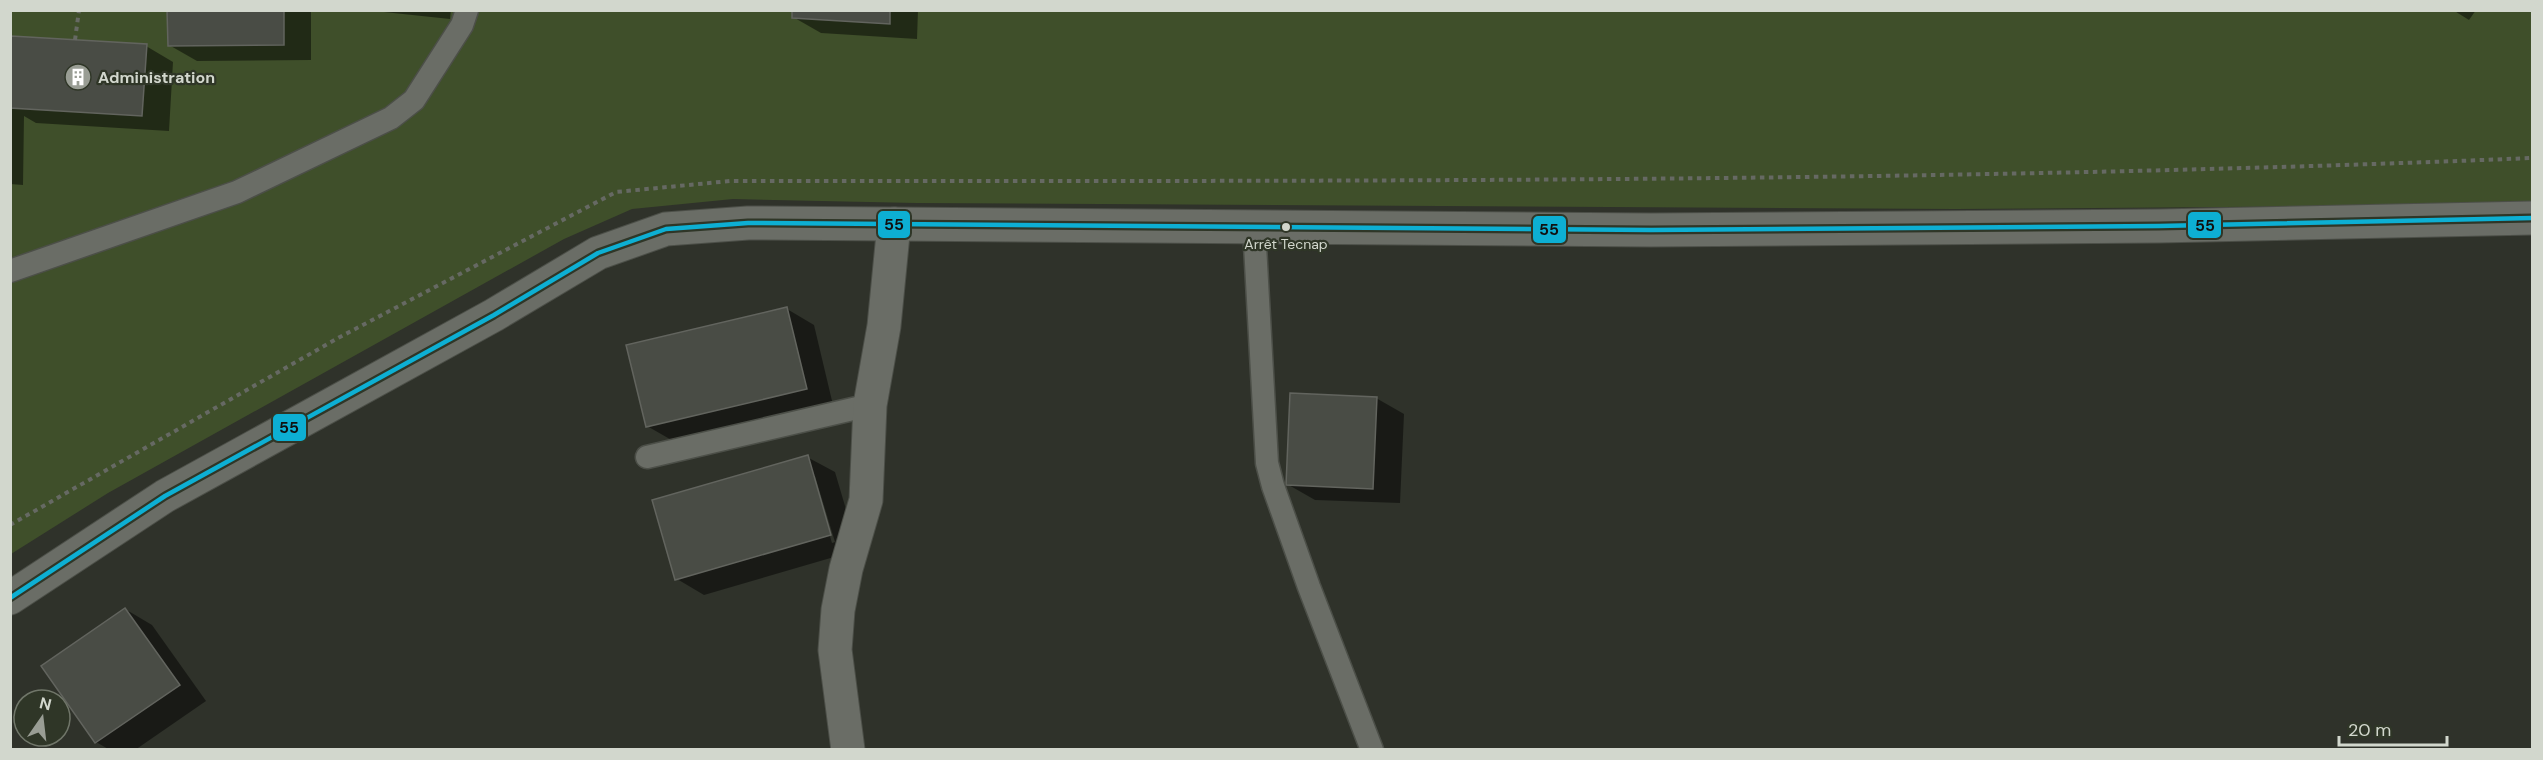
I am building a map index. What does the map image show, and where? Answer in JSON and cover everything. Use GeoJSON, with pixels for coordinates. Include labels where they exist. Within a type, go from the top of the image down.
{"type":"FeatureCollection","features":[{"type":"Feature","properties":{"kind":"street"},"geometry":{"type":"LineString","coordinates":[[10,598],[165,496],[494,315],[598,253],[666,229],[748,223],[1663,230],[2159,226],[2532,218]]}},
{"type":"Feature","properties":{"kind":"street"},"geometry":{"type":"LineString","coordinates":[[848,750],[835,650],[838,610],[846,569],[866,500],[870,405],[884,326],[894,224]]}},
{"type":"Feature","properties":{"kind":"lane"},"geometry":{"type":"LineString","coordinates":[[10,272],[237,192],[391,118],[414,100],[459,31],[467,10]]}},
{"type":"Feature","properties":{"kind":"lane"},"geometry":{"type":"LineString","coordinates":[[1254,227],[1267,463],[1305,576],[1372,750]]}},
{"type":"Feature","properties":{"kind":"lane"},"geometry":{"type":"LineString","coordinates":[[647,457],[870,405]]}},
{"type":"Feature","properties":{"kind":"path"},"geometry":{"type":"LineString","coordinates":[[75,40],[79,10]]}},
{"type":"Feature","properties":{"kind":"green space"},"geometry":{"type":"Polygon","coordinates":[[[11,11],[2532,11],[2532,201],[2506,205],[1955,209],[916,203],[733,199],[632,209],[564,239],[108,493],[11,554],[11,11]]]}},
{"type":"Feature","properties":{"kind":"building"},"geometry":{"type":"Polygon","coordinates":[[[167,10],[284,10],[284,45],[168,46],[167,10]]]}},
{"type":"Feature","properties":{"kind":"building"},"geometry":{"type":"Polygon","coordinates":[[[792,10],[890,10],[890,24],[792,18],[792,10]]]}},
{"type":"Feature","properties":{"kind":"building","name":"Administration"},"geometry":{"type":"Polygon","coordinates":[[[11,36],[147,44],[142,116],[10,108],[11,36]]]}},
{"type":"Feature","properties":{"kind":"building"},"geometry":{"type":"Polygon","coordinates":[[[787,307],[807,389],[646,427],[626,345],[787,307]]]}},
{"type":"Feature","properties":{"kind":"building"},"geometry":{"type":"Polygon","coordinates":[[[1290,393],[1377,397],[1373,489],[1286,485],[1290,393]]]}},
{"type":"Feature","properties":{"kind":"building"},"geometry":{"type":"Polygon","coordinates":[[[808,455],[831,535],[675,580],[652,500],[808,455]]]}},
{"type":"Feature","properties":{"kind":"building"},"geometry":{"type":"Polygon","coordinates":[[[125,608],[180,685],[95,743],[72,710],[72,688],[56,688],[41,666],[125,608]]]}},
{"type":"Feature","properties":{"kind":"transit line","name":"55"},"geometry":{"type":"LineString","coordinates":[[10,598],[165,496],[494,315],[598,253],[666,229],[748,223],[1651,230],[2159,226],[2532,218]]}},
{"type":"Feature","properties":{"kind":"place","name":"Administration"},"geometry":{"type":"Point","coordinates":[78,77]}},
{"type":"Feature","properties":{"kind":"place","name":"Arrêt Tecnap"},"geometry":{"type":"Point","coordinates":[1286,227]}}]}
